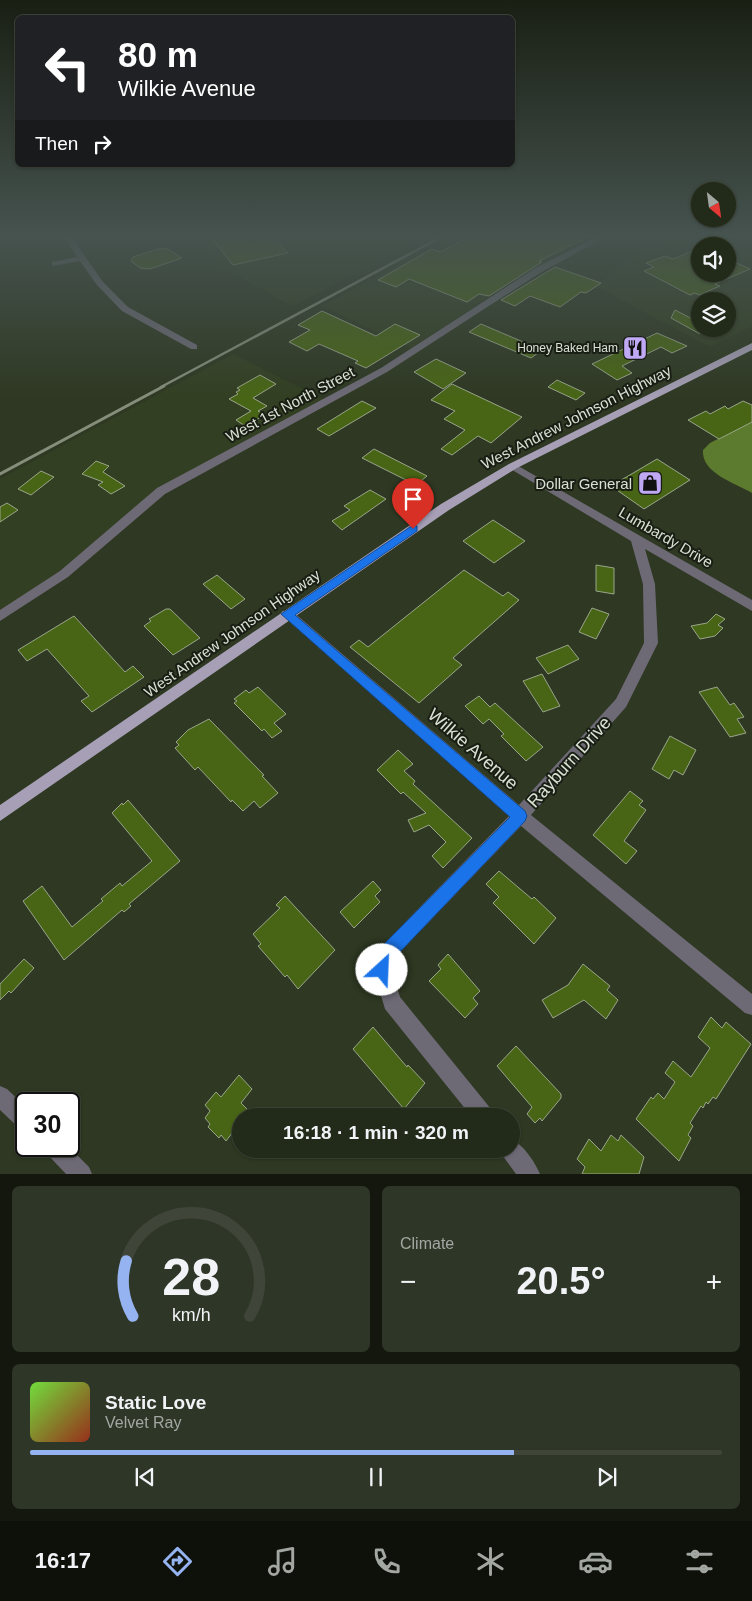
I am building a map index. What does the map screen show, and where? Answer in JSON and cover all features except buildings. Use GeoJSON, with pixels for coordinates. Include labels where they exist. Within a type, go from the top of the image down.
{"type":"FeatureCollection","features":[{"type":"Feature","properties":{"kind":"main road","name":"West Andrew Johnson Highway"},"geometry":{"type":"LineString","coordinates":[[0,814],[287,614],[445,507],[513,466],[752,346]]}},
{"type":"Feature","properties":{"kind":"street"},"geometry":{"type":"LineString","coordinates":[[105,290],[125,309],[194,347]]}},
{"type":"Feature","properties":{"kind":"street","name":"West 1st North Street"},"geometry":{"type":"LineString","coordinates":[[0,616],[64,574],[162,491],[384,370],[507,290]]}},
{"type":"Feature","properties":{"kind":"street","name":"Lumbardy Drive"},"geometry":{"type":"LineString","coordinates":[[513,466],[752,606]]}},
{"type":"Feature","properties":{"kind":"street","name":"Rayburn Drive"},"geometry":{"type":"LineString","coordinates":[[478,1108],[392,1002],[382,970],[391,949],[520,816],[622,703],[651,643],[649,584],[637,540]]}},
{"type":"Feature","properties":{"kind":"street","name":"Wilkie Avenue"},"geometry":{"type":"LineString","coordinates":[[287,614],[520,816],[752,1006]]}},
{"type":"Feature","properties":{"kind":"street"},"geometry":{"type":"LineString","coordinates":[[0,1096],[15,1110]]}},
{"type":"Feature","properties":{"kind":"street"},"geometry":{"type":"LineString","coordinates":[[64,1157],[82,1174]]}},
{"type":"Feature","properties":{"kind":"street"},"geometry":{"type":"LineString","coordinates":[[517,1158],[530,1174]]}},
{"type":"Feature","properties":{"kind":"shaded area"},"geometry":{"type":"Polygon","coordinates":[[[263,290],[324,290],[292,306],[263,290]]]}},
{"type":"Feature","properties":{"kind":"shaded area"},"geometry":{"type":"Polygon","coordinates":[[[352,290],[500,290],[411,348],[322,306],[352,290]]]}},
{"type":"Feature","properties":{"kind":"shaded area"},"geometry":{"type":"Polygon","coordinates":[[[602,290],[752,290],[752,326],[736,334],[736,292],[691,292],[691,337],[602,290]]]}},
{"type":"Feature","properties":{"kind":"shaded area"},"geometry":{"type":"Polygon","coordinates":[[[691,337],[730,337],[710,347],[691,337]]]}},
{"type":"Feature","properties":{"kind":"shaded area"},"geometry":{"type":"Polygon","coordinates":[[[233,354],[327,401],[161,491],[71,569],[0,616],[0,479],[233,354]]]}},
{"type":"Feature","properties":{"kind":"green space"},"geometry":{"type":"Polygon","coordinates":[[[752,421],[752,493],[713,471],[707,465],[703,450],[710,443],[752,421]]]}},
{"type":"Feature","properties":{"kind":"railway"},"geometry":{"type":"LineString","coordinates":[[161,387],[343,290]]}},
{"type":"Feature","properties":{"kind":"railway"},"geometry":{"type":"LineString","coordinates":[[0,474],[164,386]]}},
{"type":"Feature","properties":{"kind":"place","name":"Honey Baked Ham"},"geometry":{"type":"Point","coordinates":[635,348]}},
{"type":"Feature","properties":{"kind":"place","name":"Dollar General"},"geometry":{"type":"Point","coordinates":[650,483]}},
{"type":"Feature","properties":{"kind":"route"},"geometry":{"type":"LineString","coordinates":[[382,970],[391,949],[520,816],[287,614],[413,529]]}}]}
